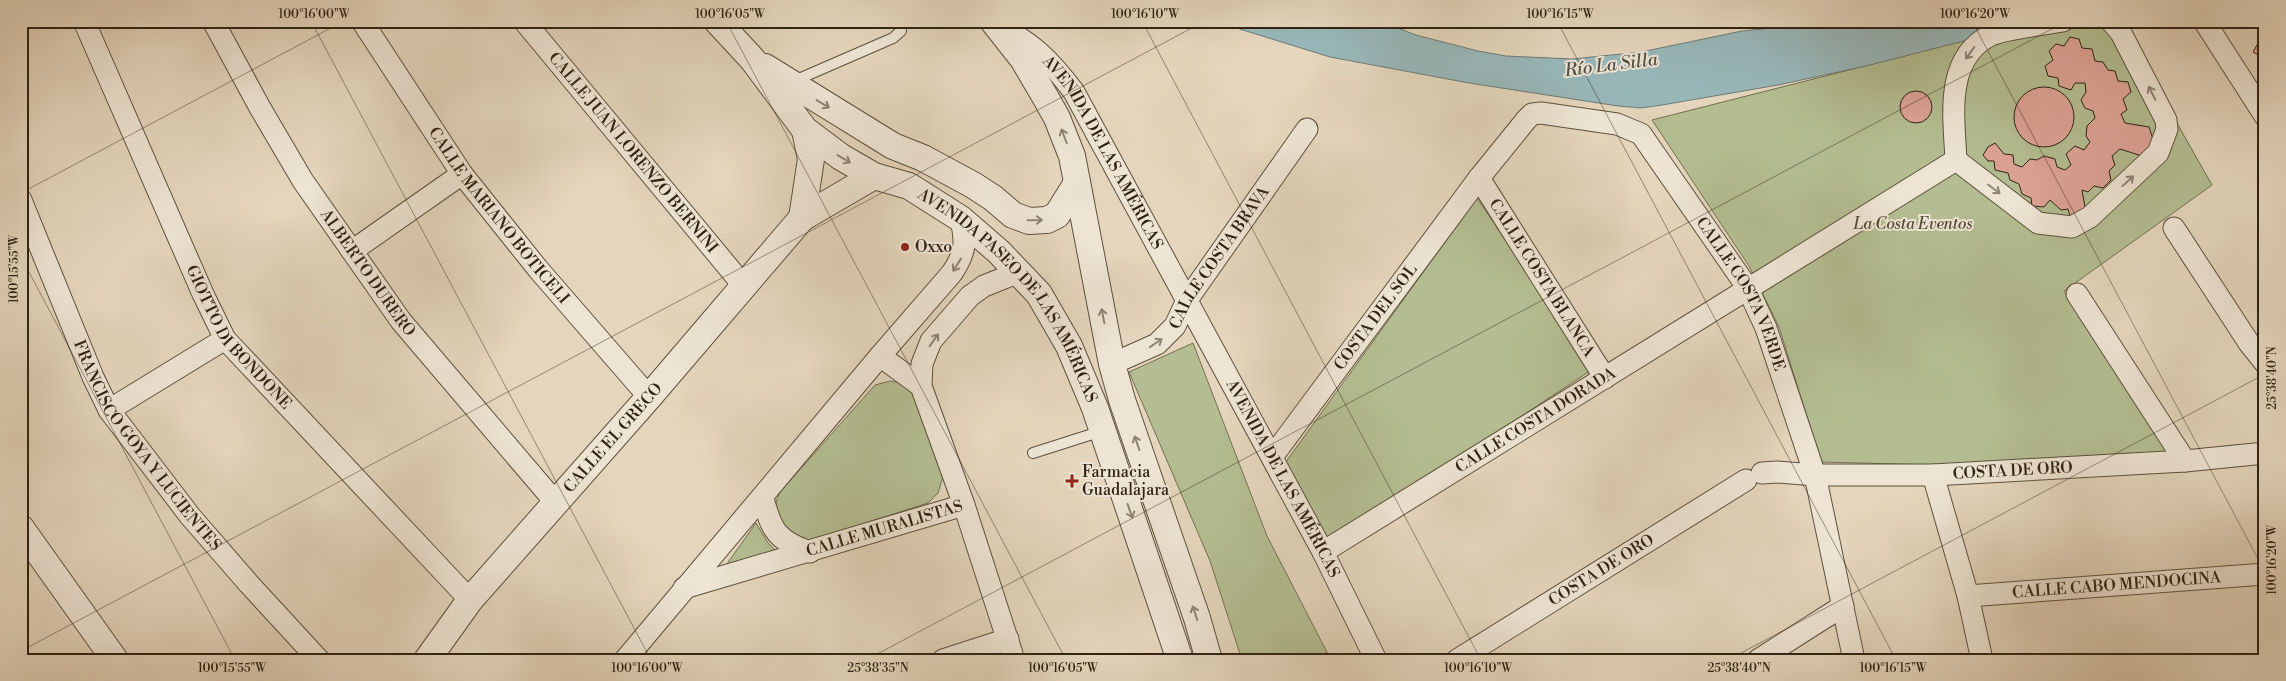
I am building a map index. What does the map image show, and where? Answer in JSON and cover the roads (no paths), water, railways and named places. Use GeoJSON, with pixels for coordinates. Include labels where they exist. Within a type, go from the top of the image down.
{"type":"FeatureCollection","features":[{"type":"Feature","properties":{"kind":"street","name":"GIOTTO DI BONDONE"},"geometry":{"type":"LineString","coordinates":[[84,21],[203,294],[225,338],[470,600]]}},
{"type":"Feature","properties":{"kind":"street","name":"ALBERTO DURERO"},"geometry":{"type":"LineString","coordinates":[[213,21],[303,182],[401,321],[556,503]]}},
{"type":"Feature","properties":{"kind":"street","name":"CALLE MARIANO BOTICELI"},"geometry":{"type":"LineString","coordinates":[[362,21],[462,174],[538,269],[649,398]]}},
{"type":"Feature","properties":{"kind":"street","name":"CALLE JUAN LORENZO BERNINI"},"geometry":{"type":"LineString","coordinates":[[524,21],[743,284]]}},
{"type":"Feature","properties":{"kind":"street"},"geometry":{"type":"LineString","coordinates":[[2063,21],[1992,34],[1976,45],[1967,55],[1957,78],[1953,96],[1956,160],[2038,223],[2072,227],[2090,217],[2158,153],[2167,129],[2166,120],[2126,41],[2111,21]]}},
{"type":"Feature","properties":{"kind":"street","name":"AVENIDA PASEO DE LAS AMÉRICAS"},"geometry":{"type":"LineString","coordinates":[[995,22],[1023,59],[1057,118],[1072,156],[1112,364],[1122,400],[1197,618],[1209,660]]}},
{"type":"Feature","properties":{"kind":"street","name":"AVENIDA DE LAS AMÉRICAS"},"geometry":{"type":"LineString","coordinates":[[995,22],[1028,42],[1046,58],[1074,92],[1323,552],[1376,660]]}},
{"type":"Feature","properties":{"kind":"street"},"geometry":{"type":"LineString","coordinates":[[2206,24],[2265,116]]}},
{"type":"Feature","properties":{"kind":"street","name":"AVENIDA PASEO DE LAS AMÉRICAS"},"geometry":{"type":"LineString","coordinates":[[729,25],[752,60],[805,130],[841,158],[874,176],[909,186],[961,218],[1019,272],[1039,294],[1069,346],[1103,431],[1180,660]]}},
{"type":"Feature","properties":{"kind":"street"},"geometry":{"type":"LineString","coordinates":[[752,60],[791,82],[802,91],[893,146],[923,158],[993,198],[1013,216],[1029,221],[1047,220],[1057,215],[1077,183]]}},
{"type":"Feature","properties":{"kind":"street","name":"CALLE COSTA VERDE"},"geometry":{"type":"LineString","coordinates":[[1479,178],[1532,114],[1541,113],[1617,124],[1641,134],[1747,288],[1766,328],[1815,476],[1854,660]]}},
{"type":"Feature","properties":{"kind":"street"},"geometry":{"type":"LineString","coordinates":[[802,218],[811,159],[805,130]]}},
{"type":"Feature","properties":{"kind":"street","name":"CALLE COSTA BRAVA"},"geometry":{"type":"LineString","coordinates":[[1112,364],[1157,344],[1175,326],[1187,300],[1307,130]]}},
{"type":"Feature","properties":{"kind":"street","name":"CALLE COSTA DORADA"},"geometry":{"type":"LineString","coordinates":[[1323,552],[1956,160]]}},
{"type":"Feature","properties":{"kind":"street"},"geometry":{"type":"LineString","coordinates":[[352,251],[462,174]]}},
{"type":"Feature","properties":{"kind":"street","name":"CALLE EL GRECO"},"geometry":{"type":"LineString","coordinates":[[427,660],[470,600],[649,398],[743,284],[802,218],[874,176]]}},
{"type":"Feature","properties":{"kind":"street","name":"CALLE COSTA BLANCA"},"geometry":{"type":"LineString","coordinates":[[1479,178],[1605,378]]}},
{"type":"Feature","properties":{"kind":"street","name":"COSTA DEL SOL"},"geometry":{"type":"LineString","coordinates":[[1272,457],[1479,178]]}},
{"type":"Feature","properties":{"kind":"street"},"geometry":{"type":"LineString","coordinates":[[909,186],[942,184],[965,188],[993,198]]}},
{"type":"Feature","properties":{"kind":"street","name":"FRANCISCO GOYA Y LUCIENTES"},"geometry":{"type":"LineString","coordinates":[[21,200],[93,377],[109,410],[190,516],[319,660]]}},
{"type":"Feature","properties":{"kind":"street"},"geometry":{"type":"LineString","coordinates":[[625,660],[952,273],[962,259],[966,240],[961,218]]}},
{"type":"Feature","properties":{"kind":"street"},"geometry":{"type":"LineString","coordinates":[[2174,228],[2249,343],[2265,363]]}},
{"type":"Feature","properties":{"kind":"street","name":"CALLE MURALISTAS"},"geometry":{"type":"LineString","coordinates":[[684,588],[964,505],[921,386],[922,364],[931,341],[970,296],[984,286],[1019,272]]}},
{"type":"Feature","properties":{"kind":"street"},"geometry":{"type":"LineString","coordinates":[[2077,294],[2185,461]]}},
{"type":"Feature","properties":{"kind":"street"},"geometry":{"type":"LineString","coordinates":[[109,410],[225,338]]}},
{"type":"Feature","properties":{"kind":"street"},"geometry":{"type":"LineString","coordinates":[[880,356],[921,386]]}},
{"type":"Feature","properties":{"kind":"street","name":"COSTA DE ORO"},"geometry":{"type":"LineString","coordinates":[[1457,660],[1754,476],[1777,472],[1815,476],[1932,476],[2185,461],[2265,453]]}},
{"type":"Feature","properties":{"kind":"street"},"geometry":{"type":"LineString","coordinates":[[1932,476],[1968,596],[1982,660]]}},
{"type":"Feature","properties":{"kind":"street"},"geometry":{"type":"LineString","coordinates":[[763,498],[769,520],[777,534],[790,545],[810,552]]}},
{"type":"Feature","properties":{"kind":"street"},"geometry":{"type":"LineString","coordinates":[[964,505],[1014,660]]}},
{"type":"Feature","properties":{"kind":"street"},"geometry":{"type":"LineString","coordinates":[[21,528],[115,660]]}},
{"type":"Feature","properties":{"kind":"street","name":"CALLE CABO MENDOCINA"},"geometry":{"type":"LineString","coordinates":[[1968,596],[2265,574]]}},
{"type":"Feature","properties":{"kind":"street"},"geometry":{"type":"LineString","coordinates":[[1758,660],[1843,606]]}},
{"type":"Feature","properties":{"kind":"street"},"geometry":{"type":"LineString","coordinates":[[943,660],[1008,639]]}},
{"type":"Feature","properties":{"kind":"lane"},"geometry":{"type":"LineString","coordinates":[[791,82],[893,38],[901,31],[900,21]]}},
{"type":"Feature","properties":{"kind":"lane"},"geometry":{"type":"LineString","coordinates":[[1033,453],[1103,431]]}},
{"type":"Feature","properties":{"kind":"water","name":"Río La Silla"},"geometry":{"type":"Polygon","coordinates":[[[1214,21],[1380,21],[1416,35],[1478,51],[1506,56],[1572,59],[1641,52],[1742,31],[1772,28],[1795,21],[2042,21],[1866,66],[1778,85],[1641,108],[1469,83],[1330,57],[1214,21]]]}},
{"type":"Feature","properties":{"kind":"place","name":"Oxxo"},"geometry":{"type":"Point","coordinates":[905,247]}},
{"type":"Feature","properties":{"kind":"place","name":"Farmacia Guadalajara"},"geometry":{"type":"Point","coordinates":[1072,481]}},
{"type":"Feature","properties":{"kind":"park label","name":"La Costa Eventos"},"geometry":{"type":"Point","coordinates":[1913,224]}}]}
